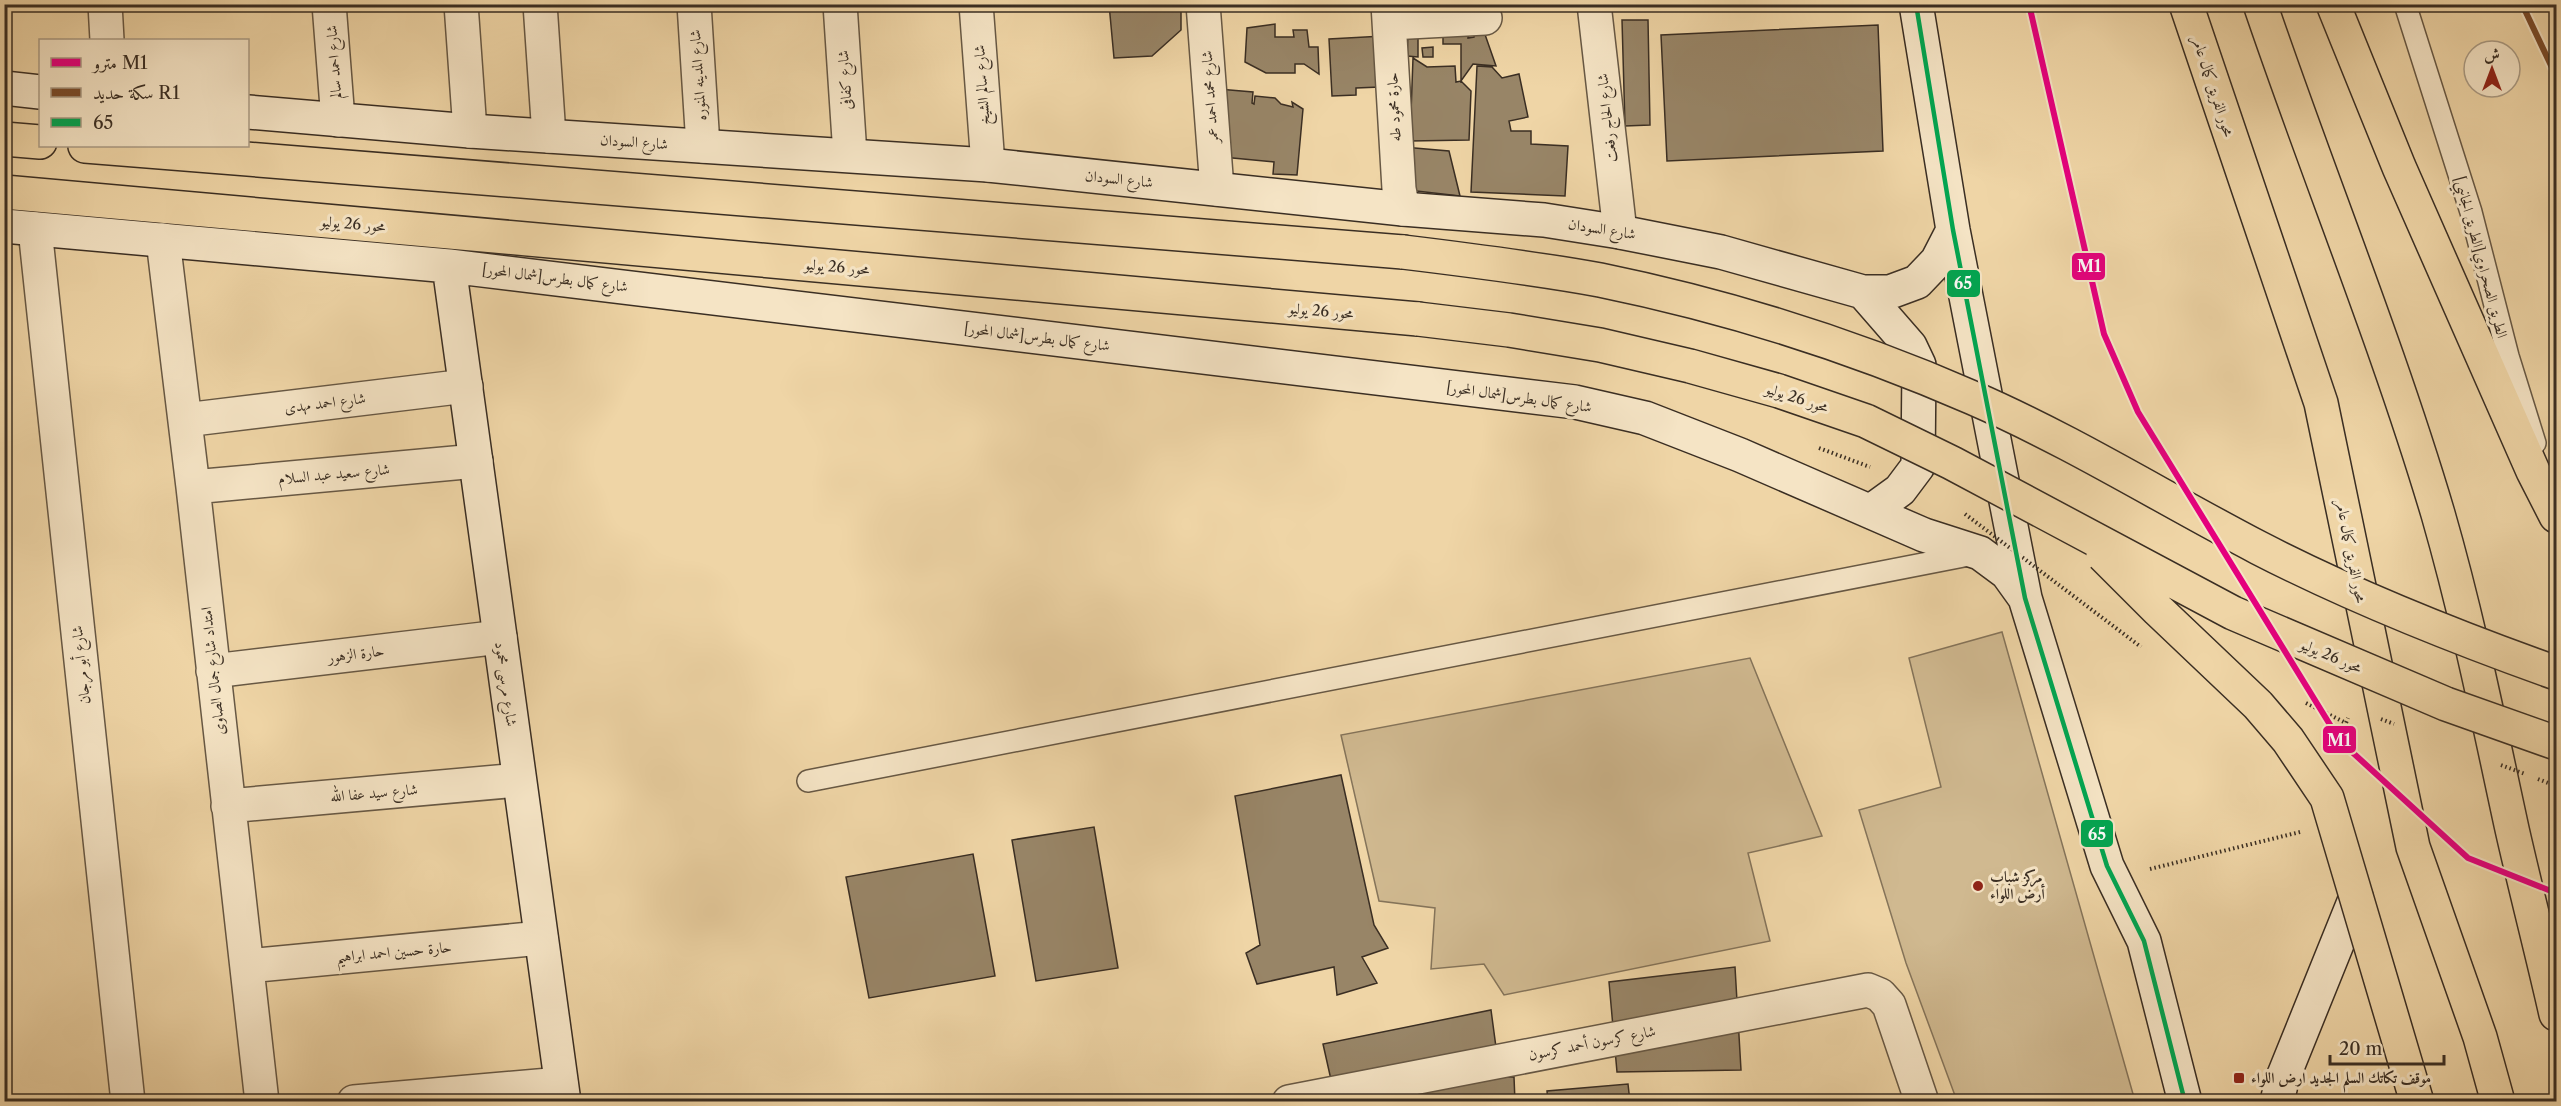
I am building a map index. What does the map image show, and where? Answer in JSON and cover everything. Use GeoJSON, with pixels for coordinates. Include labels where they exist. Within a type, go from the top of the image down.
{"type":"FeatureCollection","features":[{"type":"Feature","properties":{"kind":"highway","name":"محور الفريق كمال عامر"},"geometry":{"type":"LineString","coordinates":[[2186,4],[2321,403],[2413,847],[2480,1038],[2498,1101]]}},
{"type":"Feature","properties":{"kind":"highway"},"geometry":{"type":"LineString","coordinates":[[2260,4],[2295,108],[2394,377],[2437,511],[2463,603],[2556,1014]]}},
{"type":"Feature","properties":{"kind":"highway"},"geometry":{"type":"LineString","coordinates":[[2333,4],[2403,177],[2533,471],[2556,516]]}},
{"type":"Feature","properties":{"kind":"highway"},"geometry":{"type":"LineString","coordinates":[[4,139],[39,142]]}},
{"type":"Feature","properties":{"kind":"highway"},"geometry":{"type":"LineString","coordinates":[[97,147],[1403,252],[1599,280],[1695,302],[1790,329],[1972,398],[2075,447],[2260,548],[2464,640],[2556,673]]}},
{"type":"Feature","properties":{"kind":"highway","name":"محور 26 يوليو"},"geometry":{"type":"LineString","coordinates":[[4,192],[1418,319],[1509,330],[1600,345],[1690,366],[1779,391],[1866,421],[1952,463],[2244,618],[2446,704],[2556,743]]}},
{"type":"Feature","properties":{"kind":"highway"},"geometry":{"type":"LineString","coordinates":[[2081,532],[2158,610],[2258,705],[2288,740],[2327,798],[2417,1101]]}},
{"type":"Feature","properties":{"kind":"street"},"geometry":{"type":"LineString","coordinates":[[105,4],[107,39]]}},
{"type":"Feature","properties":{"kind":"street","name":"شارع احمد سالم"},"geometry":{"type":"LineString","coordinates":[[329,4],[338,120]]}},
{"type":"Feature","properties":{"kind":"street"},"geometry":{"type":"LineString","coordinates":[[461,4],[470,131]]}},
{"type":"Feature","properties":{"kind":"street"},"geometry":{"type":"LineString","coordinates":[[540,4],[549,136]]}},
{"type":"Feature","properties":{"kind":"street","name":"شارع المدينه المنوره"},"geometry":{"type":"LineString","coordinates":[[694,4],[703,146]]}},
{"type":"Feature","properties":{"kind":"street","name":"شارع كفافى"},"geometry":{"type":"LineString","coordinates":[[840,4],[850,155]]}},
{"type":"Feature","properties":{"kind":"street","name":"شارع سالم الشيخ"},"geometry":{"type":"LineString","coordinates":[[976,4],[988,165]]}},
{"type":"Feature","properties":{"kind":"street","name":"شارع محمد احمد عمر"},"geometry":{"type":"LineString","coordinates":[[1203,4],[1217,189]]}},
{"type":"Feature","properties":{"kind":"street","name":"شارع الحاج رفعت"},"geometry":{"type":"LineString","coordinates":[[1594,4],[1620,232]]}},
{"type":"Feature","properties":{"kind":"street"},"geometry":{"type":"LineString","coordinates":[[1916,4],[1953,230],[2025,598],[2111,877],[2144,941],[2188,1096]]}},
{"type":"Feature","properties":{"kind":"street"},"geometry":{"type":"LineString","coordinates":[[1389,14],[1485,18]]}},
{"type":"Feature","properties":{"kind":"street","name":"حارة محمود طه"},"geometry":{"type":"LineString","coordinates":[[1389,14],[1399,189],[1403,209]]}},
{"type":"Feature","properties":{"kind":"street"},"geometry":{"type":"LineString","coordinates":[[4,88],[39,92]]}},
{"type":"Feature","properties":{"kind":"street","name":"شارع السودان"},"geometry":{"type":"LineString","coordinates":[[249,112],[470,131],[988,165],[1403,209],[1544,220],[1721,252],[1863,292],[1890,292],[1917,282],[1937,261],[1953,230]]}},
{"type":"Feature","properties":{"kind":"street","name":"شارع كمال بطرس[شمال المحور]"},"geometry":{"type":"LineString","coordinates":[[20,227],[449,266],[1575,402],[1645,418],[1740,455],[1924,534],[1980,553],[2007,573],[2025,598]]}},
{"type":"Feature","properties":{"kind":"street","name":"شارع أبو مرجان"},"geometry":{"type":"LineString","coordinates":[[20,227],[128,1101]]}},
{"type":"Feature","properties":{"kind":"street","name":"امتداد شارع جمال الصاوى"},"geometry":{"type":"LineString","coordinates":[[163,240],[262,1101]]}},
{"type":"Feature","properties":{"kind":"street","name":"شارع مرسى محمود"},"geometry":{"type":"LineString","coordinates":[[449,266],[562,1093]]}},
{"type":"Feature","properties":{"kind":"street"},"geometry":{"type":"LineString","coordinates":[[1863,292],[1903,338],[1919,365],[1918,466],[1900,490],[1871,510]]}},
{"type":"Feature","properties":{"kind":"street","name":"شارع احمد مهدى"},"geometry":{"type":"LineString","coordinates":[[185,420],[466,386]]}},
{"type":"Feature","properties":{"kind":"street","name":"شارع سعيد عبد السلام"},"geometry":{"type":"LineString","coordinates":[[193,487],[476,461]]}},
{"type":"Feature","properties":{"kind":"street","name":"حارة الزهور"},"geometry":{"type":"LineString","coordinates":[[213,671],[500,637]]}},
{"type":"Feature","properties":{"kind":"street","name":"شارع سيد عفا الله"},"geometry":{"type":"LineString","coordinates":[[228,806],[519,780]]}},
{"type":"Feature","properties":{"kind":"street"},"geometry":{"type":"LineString","coordinates":[[2277,1101],[2282,1080],[2356,897]]}},
{"type":"Feature","properties":{"kind":"street","name":"حارة حسين احمد ابراهيم"},"geometry":{"type":"LineString","coordinates":[[247,966],[541,938]]}},
{"type":"Feature","properties":{"kind":"street","name":"شارع كرسون أحمد كرسون"},"geometry":{"type":"LineString","coordinates":[[1289,1101],[1868,990],[1880,995],[1889,1005],[1922,1101]]}},
{"type":"Feature","properties":{"kind":"street"},"geometry":{"type":"LineString","coordinates":[[354,1101],[562,1093]]}},
{"type":"Feature","properties":{"kind":"lane","name":"الطريق الصحراوي[الطريق الجانبي]"},"geometry":{"type":"LineString","coordinates":[[2405,4],[2471,212],[2510,363],[2556,509]]}},
{"type":"Feature","properties":{"kind":"lane"},"geometry":{"type":"LineString","coordinates":[[808,781],[1980,553]]}},
{"type":"Feature","properties":{"kind":"path"},"geometry":{"type":"LineString","coordinates":[[1957,509],[2146,651]]}},
{"type":"Feature","properties":{"kind":"path"},"geometry":{"type":"LineString","coordinates":[[2305,702],[2346,723]]}},
{"type":"Feature","properties":{"kind":"path"},"geometry":{"type":"LineString","coordinates":[[2111,877],[2175,864],[2306,831]]}},
{"type":"Feature","properties":{"kind":"shaded area","name":"مركز شباب أرض اللواء"},"geometry":{"type":"Polygon","coordinates":[[[2002,632],[2135,1101],[1957,1101],[1906,963],[1859,810],[1941,787],[1909,658],[2002,632]]]}},
{"type":"Feature","properties":{"kind":"shaded area"},"geometry":{"type":"Polygon","coordinates":[[[1750,658],[1822,836],[1748,853],[1770,941],[1504,995],[1484,964],[1431,969],[1435,908],[1379,901],[1341,735],[1750,658]]]}},
{"type":"Feature","properties":{"kind":"building"},"geometry":{"type":"Polygon","coordinates":[[[1109,4],[1181,4],[1181,30],[1152,56],[1114,58],[1109,4]]]}},
{"type":"Feature","properties":{"kind":"building"},"geometry":{"type":"Polygon","coordinates":[[[1622,20],[1648,20],[1650,125],[1625,126],[1622,20]]]}},
{"type":"Feature","properties":{"kind":"building"},"geometry":{"type":"Polygon","coordinates":[[[1475,23],[1481,23],[1496,66],[1473,64],[1461,81],[1461,44],[1443,44],[1443,24],[1468,24],[1468,38],[1474,37],[1475,23]]]}},
{"type":"Feature","properties":{"kind":"building"},"geometry":{"type":"Polygon","coordinates":[[[1275,24],[1275,37],[1294,37],[1293,30],[1307,30],[1309,47],[1318,47],[1319,74],[1304,64],[1295,64],[1295,73],[1266,73],[1245,62],[1247,28],[1275,24]]]}},
{"type":"Feature","properties":{"kind":"building"},"geometry":{"type":"Polygon","coordinates":[[[1878,25],[1883,151],[1667,161],[1661,35],[1878,25]]]}},
{"type":"Feature","properties":{"kind":"building"},"geometry":{"type":"Polygon","coordinates":[[[1408,33],[1418,33],[1418,57],[1407,56],[1408,33]]]}},
{"type":"Feature","properties":{"kind":"building"},"geometry":{"type":"Polygon","coordinates":[[[1383,36],[1380,87],[1356,88],[1356,95],[1332,96],[1329,39],[1383,36]]]}},
{"type":"Feature","properties":{"kind":"building"},"geometry":{"type":"Polygon","coordinates":[[[1433,47],[1433,57],[1423,57],[1422,48],[1433,47]]]}},
{"type":"Feature","properties":{"kind":"building"},"geometry":{"type":"Polygon","coordinates":[[[1413,58],[1427,67],[1455,66],[1456,82],[1461,81],[1471,91],[1469,140],[1410,141],[1413,58]]]}},
{"type":"Feature","properties":{"kind":"building"},"geometry":{"type":"Polygon","coordinates":[[[1477,66],[1492,67],[1502,78],[1519,74],[1528,117],[1509,121],[1511,131],[1531,131],[1531,144],[1568,146],[1565,196],[1471,192],[1477,66]]]}},
{"type":"Feature","properties":{"kind":"building"},"geometry":{"type":"Polygon","coordinates":[[[1218,89],[1253,92],[1252,103],[1254,104],[1255,96],[1275,98],[1281,104],[1293,107],[1292,102],[1303,109],[1297,175],[1273,174],[1274,162],[1212,156],[1218,89]]]}},
{"type":"Feature","properties":{"kind":"building"},"geometry":{"type":"Polygon","coordinates":[[[1403,147],[1449,151],[1460,196],[1399,189],[1403,147]]]}},
{"type":"Feature","properties":{"kind":"building"},"geometry":{"type":"Polygon","coordinates":[[[1341,775],[1374,925],[1388,948],[1362,957],[1377,983],[1337,995],[1334,967],[1257,984],[1246,953],[1260,945],[1235,796],[1341,775]]]}},
{"type":"Feature","properties":{"kind":"building"},"geometry":{"type":"Polygon","coordinates":[[[1094,827],[1118,968],[1036,981],[1012,840],[1094,827]]]}},
{"type":"Feature","properties":{"kind":"building"},"geometry":{"type":"Polygon","coordinates":[[[973,854],[995,976],[869,998],[846,877],[973,854]]]}},
{"type":"Feature","properties":{"kind":"building"},"geometry":{"type":"Polygon","coordinates":[[[1735,967],[1741,1070],[1617,1072],[1609,982],[1735,967]]]}},
{"type":"Feature","properties":{"kind":"building"},"geometry":{"type":"Polygon","coordinates":[[[1491,1010],[1500,1077],[1514,1077],[1515,1102],[1336,1102],[1323,1044],[1491,1010]]]}},
{"type":"Feature","properties":{"kind":"building"},"geometry":{"type":"Polygon","coordinates":[[[1628,1084],[1630,1102],[1548,1102],[1547,1091],[1628,1084]]]}},
{"type":"Feature","properties":{"kind":"building"},"geometry":{"type":"Polygon","coordinates":[[[1142,1095],[1141,1102],[1025,1102],[1068,1097],[1142,1095]]]}},
{"type":"Feature","properties":{"kind":"metro line","name":"M1"},"geometry":{"type":"LineString","coordinates":[[2029,4],[2104,334],[2138,412],[2340,741],[2468,858],[2556,893]]}},
{"type":"Feature","properties":{"kind":"rail line","name":"R1"},"geometry":{"type":"LineString","coordinates":[[2522,4],[2556,76]]}},
{"type":"Feature","properties":{"kind":"transit line","name":"65"},"geometry":{"type":"LineString","coordinates":[[1916,4],[1953,230],[2025,598],[2107,866],[2144,941],[2185,1102]]}},
{"type":"Feature","properties":{"kind":"place","name":"مركز شباب أرض اللواء"},"geometry":{"type":"Point","coordinates":[1978,886]}},
{"type":"Feature","properties":{"kind":"place","name":"موقف تكاتك السلم الجديد ارض اللواء"},"geometry":{"type":"Point","coordinates":[2239,1078]}}]}
